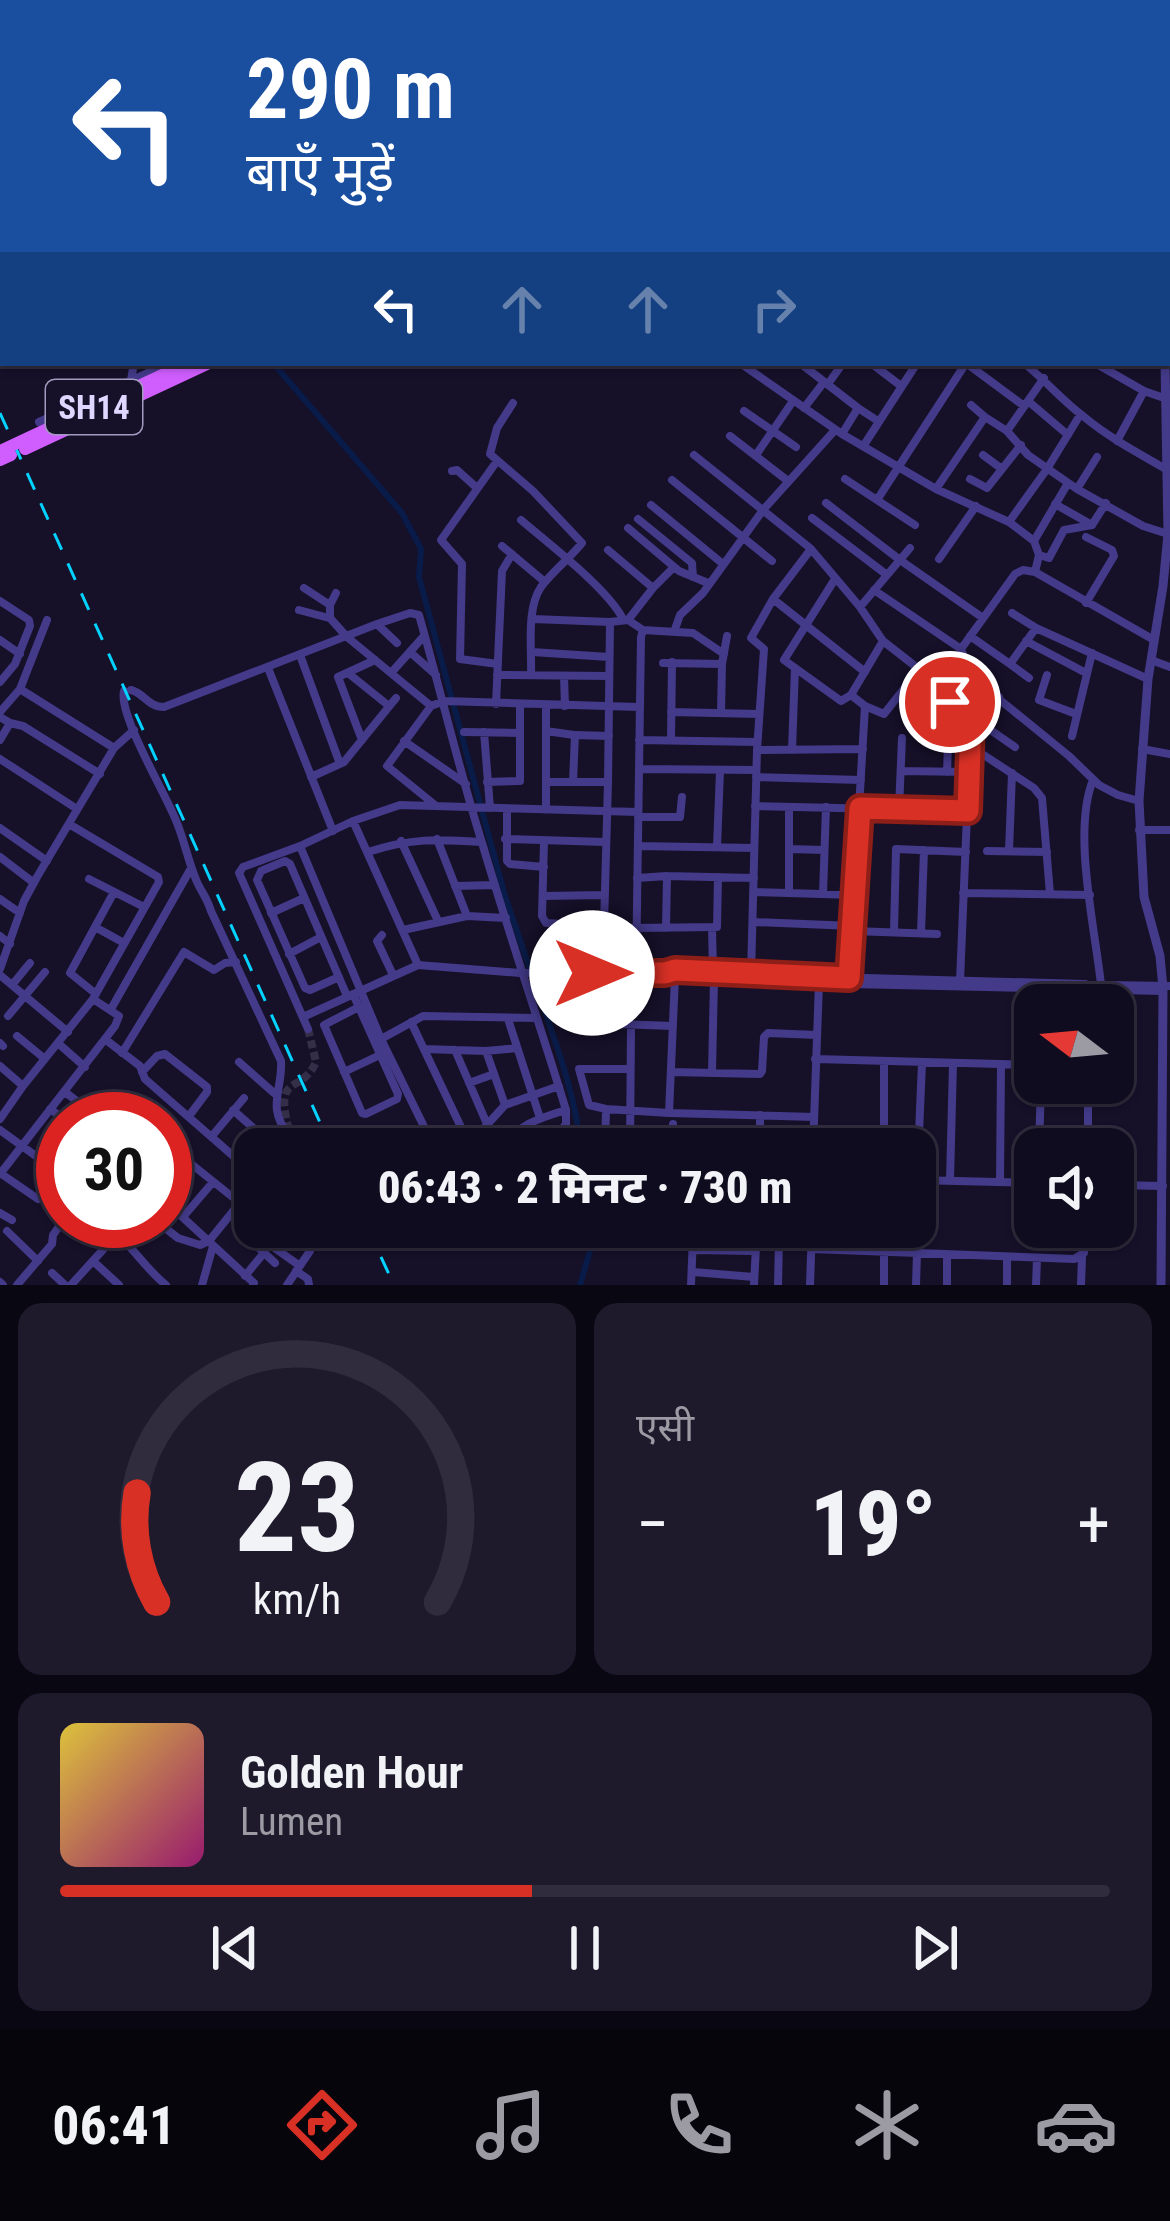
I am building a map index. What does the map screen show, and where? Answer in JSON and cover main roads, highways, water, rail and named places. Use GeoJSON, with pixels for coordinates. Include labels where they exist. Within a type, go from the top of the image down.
{"type":"FeatureCollection","features":[{"type":"Feature","properties":{"kind":"main road","name":"SH14"},"geometry":{"type":"LineString","coordinates":[[9,454],[182,366]]}},
{"type":"Feature","properties":{"kind":"main road","name":"SH14"},"geometry":{"type":"LineString","coordinates":[[9,454],[201,366]]}},
{"type":"Feature","properties":{"kind":"waterway"},"geometry":{"type":"LineString","coordinates":[[276,366],[402,513],[421,549],[419,577],[505,896],[530,969]]}},
{"type":"Feature","properties":{"kind":"waterway"},"geometry":{"type":"LineString","coordinates":[[533,977],[578,1128]]}},
{"type":"Feature","properties":{"kind":"waterway"},"geometry":{"type":"LineString","coordinates":[[580,1285],[591,1248]]}},
{"type":"Feature","properties":{"kind":"tunnel"},"geometry":{"type":"LineString","coordinates":[[289,1128],[284,1099],[316,1062],[308,1029]]}},
{"type":"Feature","properties":{"kind":"railway"},"geometry":{"type":"LineString","coordinates":[[0,413],[323,1128]]}},
{"type":"Feature","properties":{"kind":"railway"},"geometry":{"type":"LineString","coordinates":[[377,1248],[394,1285]]}}]}
